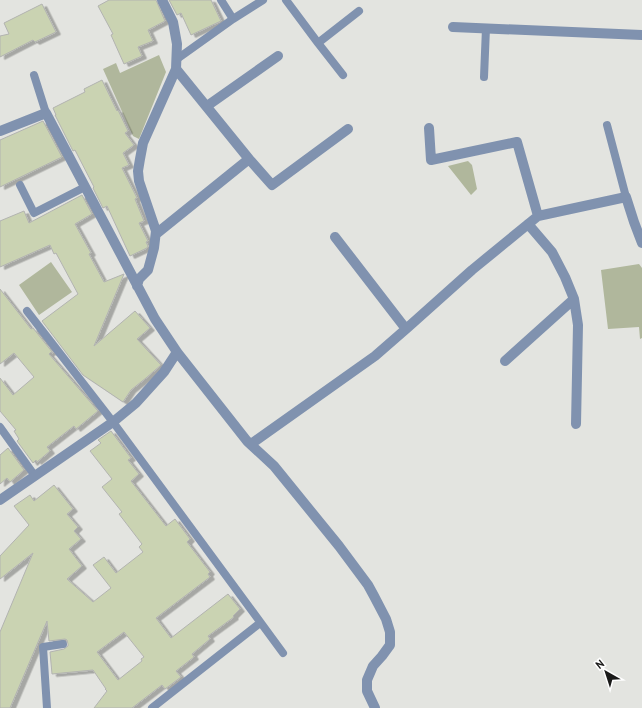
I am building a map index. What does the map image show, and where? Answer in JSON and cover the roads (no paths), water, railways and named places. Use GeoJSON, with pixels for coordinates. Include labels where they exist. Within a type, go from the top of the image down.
{"type":"FeatureCollection","features":[{"type":"Feature","properties":{"kind":"street"},"geometry":{"type":"LineString","coordinates":[[137,286],[140,279],[148,270],[156,234],[139,181],[138,171],[143,143],[176,69],[177,59],[177,44],[173,22],[162,0]]}},
{"type":"Feature","properties":{"kind":"street"},"geometry":{"type":"LineString","coordinates":[[453,27],[642,35]]}},
{"type":"Feature","properties":{"kind":"street"},"geometry":{"type":"LineString","coordinates":[[206,106],[278,56]]}},
{"type":"Feature","properties":{"kind":"street"},"geometry":{"type":"LineString","coordinates":[[176,69],[272,185],[348,129]]}},
{"type":"Feature","properties":{"kind":"street"},"geometry":{"type":"LineString","coordinates":[[0,131],[46,113],[155,319],[177,352],[251,444],[274,466],[339,546],[368,585],[386,619],[390,632],[390,645],[373,666],[367,680],[367,692],[375,708]]}},
{"type":"Feature","properties":{"kind":"street"},"geometry":{"type":"LineString","coordinates":[[429,128],[431,160],[517,142],[538,216]]}},
{"type":"Feature","properties":{"kind":"street"},"geometry":{"type":"LineString","coordinates":[[156,234],[249,159]]}},
{"type":"Feature","properties":{"kind":"street"},"geometry":{"type":"LineString","coordinates":[[251,444],[375,356],[472,270],[538,216],[626,197],[642,243]]}},
{"type":"Feature","properties":{"kind":"street"},"geometry":{"type":"LineString","coordinates":[[528,224],[552,252],[574,299],[578,325],[576,424]]}},
{"type":"Feature","properties":{"kind":"street"},"geometry":{"type":"LineString","coordinates":[[335,237],[406,329]]}},
{"type":"Feature","properties":{"kind":"street"},"geometry":{"type":"LineString","coordinates":[[505,361],[574,299]]}},
{"type":"Feature","properties":{"kind":"street"},"geometry":{"type":"LineString","coordinates":[[0,500],[113,422],[136,403],[164,372],[177,352]]}},
{"type":"Feature","properties":{"kind":"lane"},"geometry":{"type":"LineString","coordinates":[[221,0],[233,18]]}},
{"type":"Feature","properties":{"kind":"lane"},"geometry":{"type":"LineString","coordinates":[[177,59],[233,18],[263,0]]}},
{"type":"Feature","properties":{"kind":"lane"},"geometry":{"type":"LineString","coordinates":[[286,0],[343,74]]}},
{"type":"Feature","properties":{"kind":"lane"},"geometry":{"type":"LineString","coordinates":[[318,43],[358,11]]}},
{"type":"Feature","properties":{"kind":"lane"},"geometry":{"type":"LineString","coordinates":[[484,77],[486,28]]}},
{"type":"Feature","properties":{"kind":"lane"},"geometry":{"type":"LineString","coordinates":[[34,75],[46,113]]}},
{"type":"Feature","properties":{"kind":"lane"},"geometry":{"type":"LineString","coordinates":[[607,125],[626,197]]}},
{"type":"Feature","properties":{"kind":"lane"},"geometry":{"type":"LineString","coordinates":[[20,185],[34,213],[85,187]]}},
{"type":"Feature","properties":{"kind":"lane"},"geometry":{"type":"LineString","coordinates":[[27,311],[113,422],[283,654]]}},
{"type":"Feature","properties":{"kind":"lane"},"geometry":{"type":"LineString","coordinates":[[0,427],[35,476]]}},
{"type":"Feature","properties":{"kind":"lane"},"geometry":{"type":"LineString","coordinates":[[152,708],[260,623]]}},
{"type":"Feature","properties":{"kind":"lane"},"geometry":{"type":"LineString","coordinates":[[47,708],[43,647],[63,644]]}}]}
